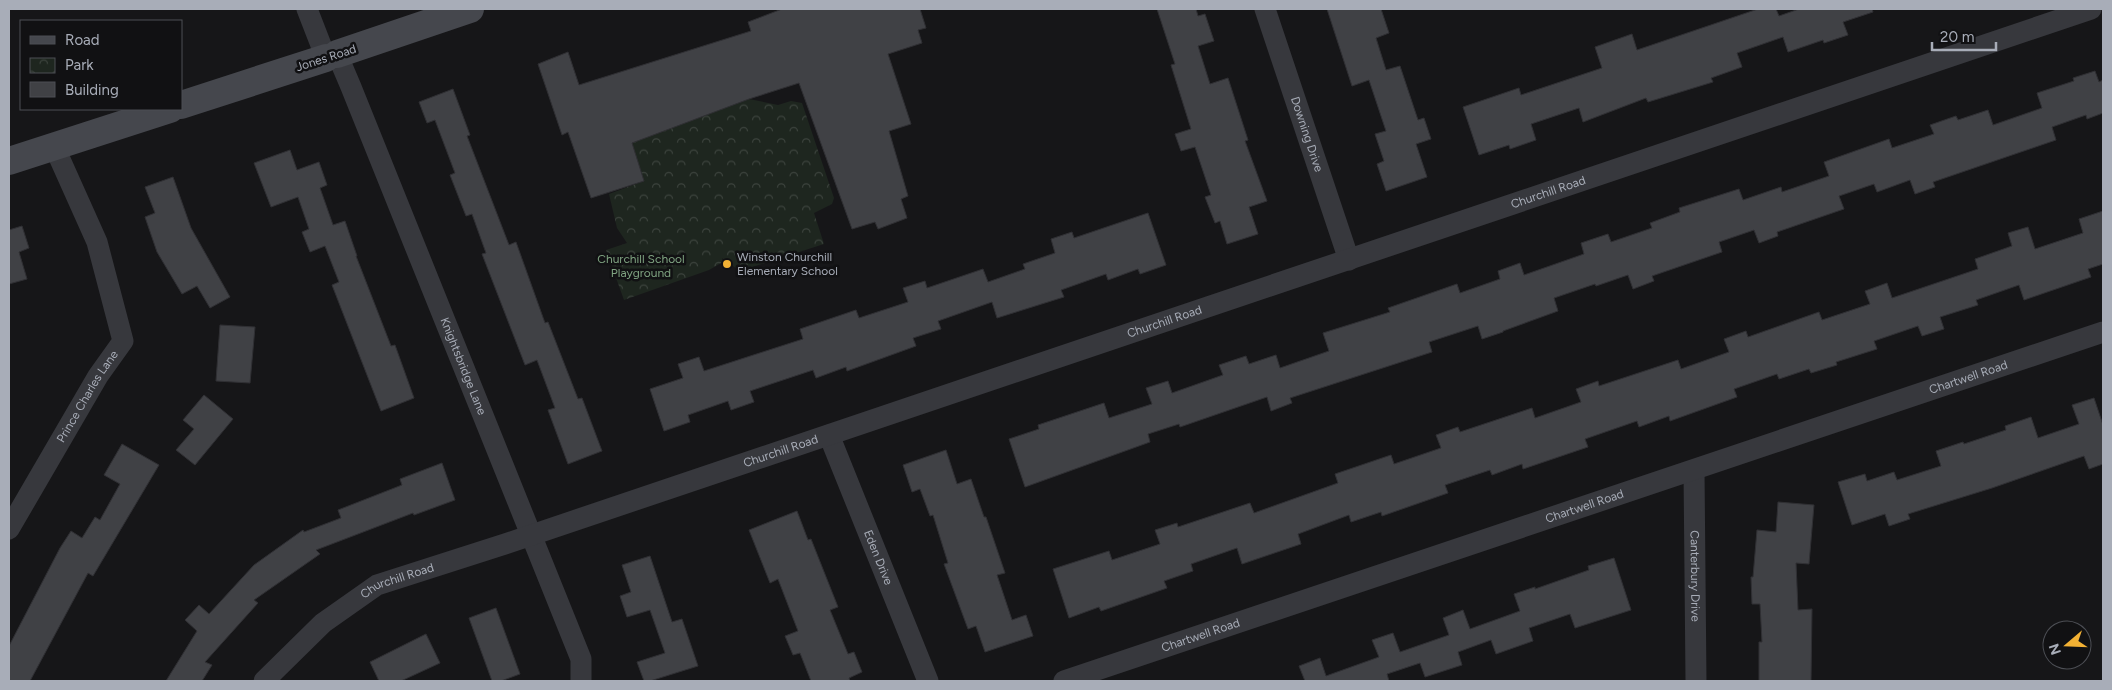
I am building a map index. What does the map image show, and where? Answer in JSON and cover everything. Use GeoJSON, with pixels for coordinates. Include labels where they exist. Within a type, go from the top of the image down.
{"type":"FeatureCollection","features":[{"type":"Feature","properties":{"kind":"street","name":"Knightsbridge Lane"},"geometry":{"type":"LineString","coordinates":[[307,9],[332,56],[532,535],[581,659],[581,681]]}},
{"type":"Feature","properties":{"kind":"street","name":"Jones Road"},"geometry":{"type":"LineString","coordinates":[[182,105],[470,9]]}},
{"type":"Feature","properties":{"kind":"street","name":"Downing Drive"},"geometry":{"type":"LineString","coordinates":[[1265,9],[1349,260]]}},
{"type":"Feature","properties":{"kind":"street","name":"Churchill Road"},"geometry":{"type":"LineString","coordinates":[[264,681],[322,623],[377,585],[532,535],[2091,9]]}},
{"type":"Feature","properties":{"kind":"street"},"geometry":{"type":"LineString","coordinates":[[9,161],[167,110]]}},
{"type":"Feature","properties":{"kind":"street","name":"Prince Charles Lane"},"geometry":{"type":"LineString","coordinates":[[9,529],[98,376],[123,341],[97,242],[54,146]]}},
{"type":"Feature","properties":{"kind":"street","name":"Chartwell Road"},"geometry":{"type":"LineString","coordinates":[[1064,681],[2103,332]]}},
{"type":"Feature","properties":{"kind":"street","name":"Eden Drive"},"geometry":{"type":"LineString","coordinates":[[829,435],[928,681]]}},
{"type":"Feature","properties":{"kind":"street","name":"Canterbury Drive"},"geometry":{"type":"LineString","coordinates":[[1694,470],[1696,681]]}},
{"type":"Feature","properties":{"kind":"green space","name":"Churchill School Playground"},"geometry":{"type":"Polygon","coordinates":[[[749,99],[778,105],[791,101],[802,103],[834,198],[832,204],[814,213],[824,244],[743,270],[737,269],[722,258],[723,262],[709,270],[624,300],[606,250],[627,243],[617,228],[609,194],[644,181],[632,143],[749,99]]]}},
{"type":"Feature","properties":{"kind":"building"},"geometry":{"type":"Polygon","coordinates":[[[782,9],[920,9],[926,28],[918,30],[922,43],[888,54],[911,124],[889,131],[908,196],[901,199],[907,218],[878,229],[875,222],[852,229],[799,83],[749,99],[632,143],[644,181],[591,198],[568,132],[562,135],[538,64],[568,52],[579,85],[751,31],[748,22],[782,9]]]}},
{"type":"Feature","properties":{"kind":"building"},"geometry":{"type":"Polygon","coordinates":[[[1157,9],[1196,9],[1198,16],[1205,14],[1214,41],[1198,46],[1210,84],[1228,78],[1248,140],[1245,141],[1267,201],[1249,207],[1258,234],[1227,244],[1220,221],[1215,223],[1205,197],[1211,195],[1195,147],[1181,151],[1175,134],[1191,129],[1171,65],[1175,64],[1157,9]]]}},
{"type":"Feature","properties":{"kind":"building"},"geometry":{"type":"Polygon","coordinates":[[[1327,9],[1381,9],[1389,33],[1376,38],[1386,70],[1400,66],[1418,120],[1424,118],[1431,139],[1416,144],[1427,177],[1386,191],[1377,164],[1384,161],[1375,134],[1386,131],[1369,80],[1352,86],[1327,9]]]}},
{"type":"Feature","properties":{"kind":"building"},"geometry":{"type":"Polygon","coordinates":[[[1758,9],[1776,9],[1779,16],[1799,9],[1872,9],[1873,12],[1843,22],[1848,35],[1824,43],[1823,40],[1788,52],[1783,37],[1737,53],[1742,67],[1711,78],[1713,82],[1648,102],[1646,98],[1583,122],[1579,108],[1531,124],[1536,140],[1510,149],[1509,145],[1479,155],[1463,107],[1519,88],[1521,95],[1602,68],[1595,47],[1632,34],[1637,50],[1758,9]]]}},
{"type":"Feature","properties":{"kind":"building"},"geometry":{"type":"Polygon","coordinates":[[[2095,71],[2099,82],[2103,80],[2103,113],[2087,119],[2086,115],[2052,127],[2056,140],[1933,182],[1935,187],[1915,194],[1910,180],[1877,192],[1874,184],[1839,196],[1844,209],[1777,232],[1778,236],[1759,243],[1754,230],[1719,242],[1722,252],[1652,276],[1654,281],[1633,289],[1628,275],[1596,286],[1595,284],[1554,298],[1558,311],[1503,332],[1482,339],[1478,326],[1429,342],[1432,352],[1290,398],[1292,403],[1271,411],[1267,397],[1180,427],[1179,424],[1148,434],[1150,442],[1025,487],[1009,439],[1039,429],[1038,425],[1104,403],[1109,418],[1152,404],[1146,388],[1168,381],[1172,393],[1223,375],[1219,365],[1246,356],[1249,364],[1276,355],[1280,368],[1329,351],[1323,333],[1390,312],[1388,308],[1457,284],[1460,293],[1500,279],[1498,271],[1520,263],[1524,275],[1584,254],[1581,243],[1608,234],[1611,242],[1652,228],[1650,223],[1680,212],[1679,208],[1739,189],[1743,200],[1781,187],[1782,192],[1829,176],[1824,162],[1889,139],[1892,148],[1934,134],[1930,125],[1956,116],[1958,120],[1988,110],[1993,125],[2042,108],[2037,93],[2074,81],[2073,78],[2095,71]]]}},
{"type":"Feature","properties":{"kind":"building"},"geometry":{"type":"Polygon","coordinates":[[[453,89],[470,135],[467,136],[509,245],[516,242],[545,323],[548,322],[578,399],[582,398],[602,451],[568,464],[548,410],[555,408],[537,360],[525,365],[482,254],[486,253],[472,214],[466,216],[450,175],[455,173],[435,120],[427,123],[419,102],[453,89]]]}},
{"type":"Feature","properties":{"kind":"building"},"geometry":{"type":"Polygon","coordinates":[[[290,150],[297,170],[319,162],[327,185],[320,188],[333,225],[345,221],[356,256],[391,346],[395,345],[414,398],[381,411],[332,285],[339,282],[325,246],[310,252],[302,232],[309,229],[298,197],[271,207],[254,163],[290,150]]]}},
{"type":"Feature","properties":{"kind":"building"},"geometry":{"type":"Polygon","coordinates":[[[173,177],[191,228],[230,297],[210,308],[197,286],[182,294],[157,252],[145,217],[155,213],[145,187],[173,177]]]}},
{"type":"Feature","properties":{"kind":"building"},"geometry":{"type":"Polygon","coordinates":[[[2103,211],[2103,264],[2088,269],[2091,277],[2024,300],[2019,285],[1976,300],[1978,305],[1940,317],[1944,329],[1922,336],[1918,326],[1874,341],[1877,349],[1836,362],[1837,365],[1811,373],[1809,369],[1779,379],[1777,374],[1734,389],[1737,397],[1670,421],[1669,416],[1639,427],[1637,421],[1585,439],[1588,447],[1523,469],[1522,464],[1492,475],[1490,470],[1445,485],[1448,493],[1382,516],[1381,512],[1351,522],[1349,515],[1298,534],[1301,544],[1242,564],[1237,548],[1191,564],[1193,571],[1164,581],[1167,588],[1101,611],[1099,607],[1069,618],[1053,569],[1109,551],[1112,560],[1160,544],[1155,530],[1177,523],[1178,527],[1250,503],[1254,513],[1338,483],[1335,474],[1391,455],[1394,464],[1441,448],[1436,435],[1458,427],[1460,432],[1532,408],[1535,418],[1581,402],[1576,389],[1598,381],[1599,386],[1678,360],[1681,369],[1729,352],[1724,339],[1746,331],[1748,337],[1819,312],[1822,320],[1870,304],[1865,291],[1887,283],[1892,298],[1978,269],[1975,259],[2012,246],[2008,233],[2028,227],[2035,249],[2083,233],[2079,219],[2103,211]]]}},
{"type":"Feature","properties":{"kind":"building"},"geometry":{"type":"Polygon","coordinates":[[[1148,213],[1166,265],[1140,274],[1138,269],[1108,280],[1106,274],[1061,290],[1064,297],[997,318],[992,302],[938,321],[941,329],[913,338],[916,346],[847,371],[846,367],[816,378],[813,370],[750,391],[754,402],[731,410],[728,401],[688,415],[690,422],[664,431],[650,389],[683,378],[678,364],[699,357],[704,371],[803,339],[800,329],[856,310],[859,318],[908,302],[903,288],[925,281],[927,288],[983,269],[988,282],[1025,269],[1023,264],[1055,253],[1051,239],[1072,232],[1074,238],[1148,213]]]}},
{"type":"Feature","properties":{"kind":"building"},"geometry":{"type":"Polygon","coordinates":[[[22,226],[29,248],[19,252],[27,279],[9,284],[9,230],[22,226]]]}},
{"type":"Feature","properties":{"kind":"building"},"geometry":{"type":"Polygon","coordinates":[[[220,325],[255,327],[250,383],[216,381],[220,325]]]}},
{"type":"Feature","properties":{"kind":"building"},"geometry":{"type":"Polygon","coordinates":[[[204,395],[233,419],[195,465],[176,450],[194,429],[183,420],[204,395]]]}},
{"type":"Feature","properties":{"kind":"building"},"geometry":{"type":"Polygon","coordinates":[[[2094,398],[2103,425],[2103,464],[2089,469],[2084,456],[1992,488],[1908,514],[1910,519],[1889,526],[1885,514],[1852,525],[1838,482],[1865,474],[1867,481],[1894,472],[1897,480],[1941,466],[1936,451],[2006,430],[2005,426],[2031,417],[2038,438],[2079,424],[2072,405],[2094,398]]]}},
{"type":"Feature","properties":{"kind":"building"},"geometry":{"type":"Polygon","coordinates":[[[122,444],[159,465],[93,576],[88,573],[30,681],[9,681],[9,646],[60,548],[71,531],[82,538],[95,517],[100,520],[120,484],[104,475],[122,444]]]}},
{"type":"Feature","properties":{"kind":"building"},"geometry":{"type":"Polygon","coordinates":[[[946,450],[957,484],[971,479],[984,517],[986,517],[1005,573],[997,575],[1012,620],[1026,615],[1033,636],[985,652],[976,626],[968,629],[944,564],[948,563],[933,515],[930,516],[920,489],[912,492],[903,465],[946,450]]]}},
{"type":"Feature","properties":{"kind":"building"},"geometry":{"type":"Polygon","coordinates":[[[442,463],[455,500],[414,515],[413,513],[316,550],[320,554],[254,600],[258,603],[205,662],[212,665],[202,681],[166,681],[197,631],[185,620],[199,605],[209,614],[254,565],[303,530],[304,532],[341,518],[338,510],[402,485],[400,479],[442,463]]]}},
{"type":"Feature","properties":{"kind":"building"},"geometry":{"type":"Polygon","coordinates":[[[1778,502],[1814,505],[1809,564],[1796,563],[1798,610],[1812,609],[1811,681],[1759,681],[1759,642],[1762,642],[1760,604],[1752,604],[1751,577],[1753,577],[1757,530],[1776,532],[1778,502]]]}},
{"type":"Feature","properties":{"kind":"building"},"geometry":{"type":"Polygon","coordinates":[[[797,511],[808,540],[811,539],[838,607],[830,610],[848,654],[854,652],[862,672],[849,678],[850,681],[811,681],[800,653],[793,655],[785,636],[798,631],[778,579],[770,583],[749,530],[797,511]]]}},
{"type":"Feature","properties":{"kind":"building"},"geometry":{"type":"Polygon","coordinates":[[[650,556],[672,622],[682,619],[698,666],[650,681],[644,681],[637,662],[665,653],[650,610],[627,617],[620,596],[631,592],[622,565],[650,556]]]}},
{"type":"Feature","properties":{"kind":"building"},"geometry":{"type":"Polygon","coordinates":[[[1614,558],[1631,610],[1575,628],[1570,614],[1529,628],[1533,641],[1496,654],[1491,640],[1458,652],[1462,665],[1425,677],[1420,663],[1387,674],[1389,681],[1305,681],[1299,666],[1320,658],[1326,676],[1379,657],[1372,640],[1393,633],[1400,652],[1449,635],[1443,618],[1463,610],[1470,629],[1520,611],[1514,594],[1535,587],[1535,589],[1589,570],[1588,566],[1614,558]]]}},
{"type":"Feature","properties":{"kind":"building"},"geometry":{"type":"Polygon","coordinates":[[[496,608],[520,674],[501,681],[492,681],[469,618],[496,608]]]}},
{"type":"Feature","properties":{"kind":"building"},"geometry":{"type":"Polygon","coordinates":[[[426,634],[440,663],[401,681],[379,681],[370,662],[426,634]]]}},
{"type":"Feature","properties":{"kind":"place","name":"Winston Churchill Elementary School"},"geometry":{"type":"Point","coordinates":[727,264]}}]}
